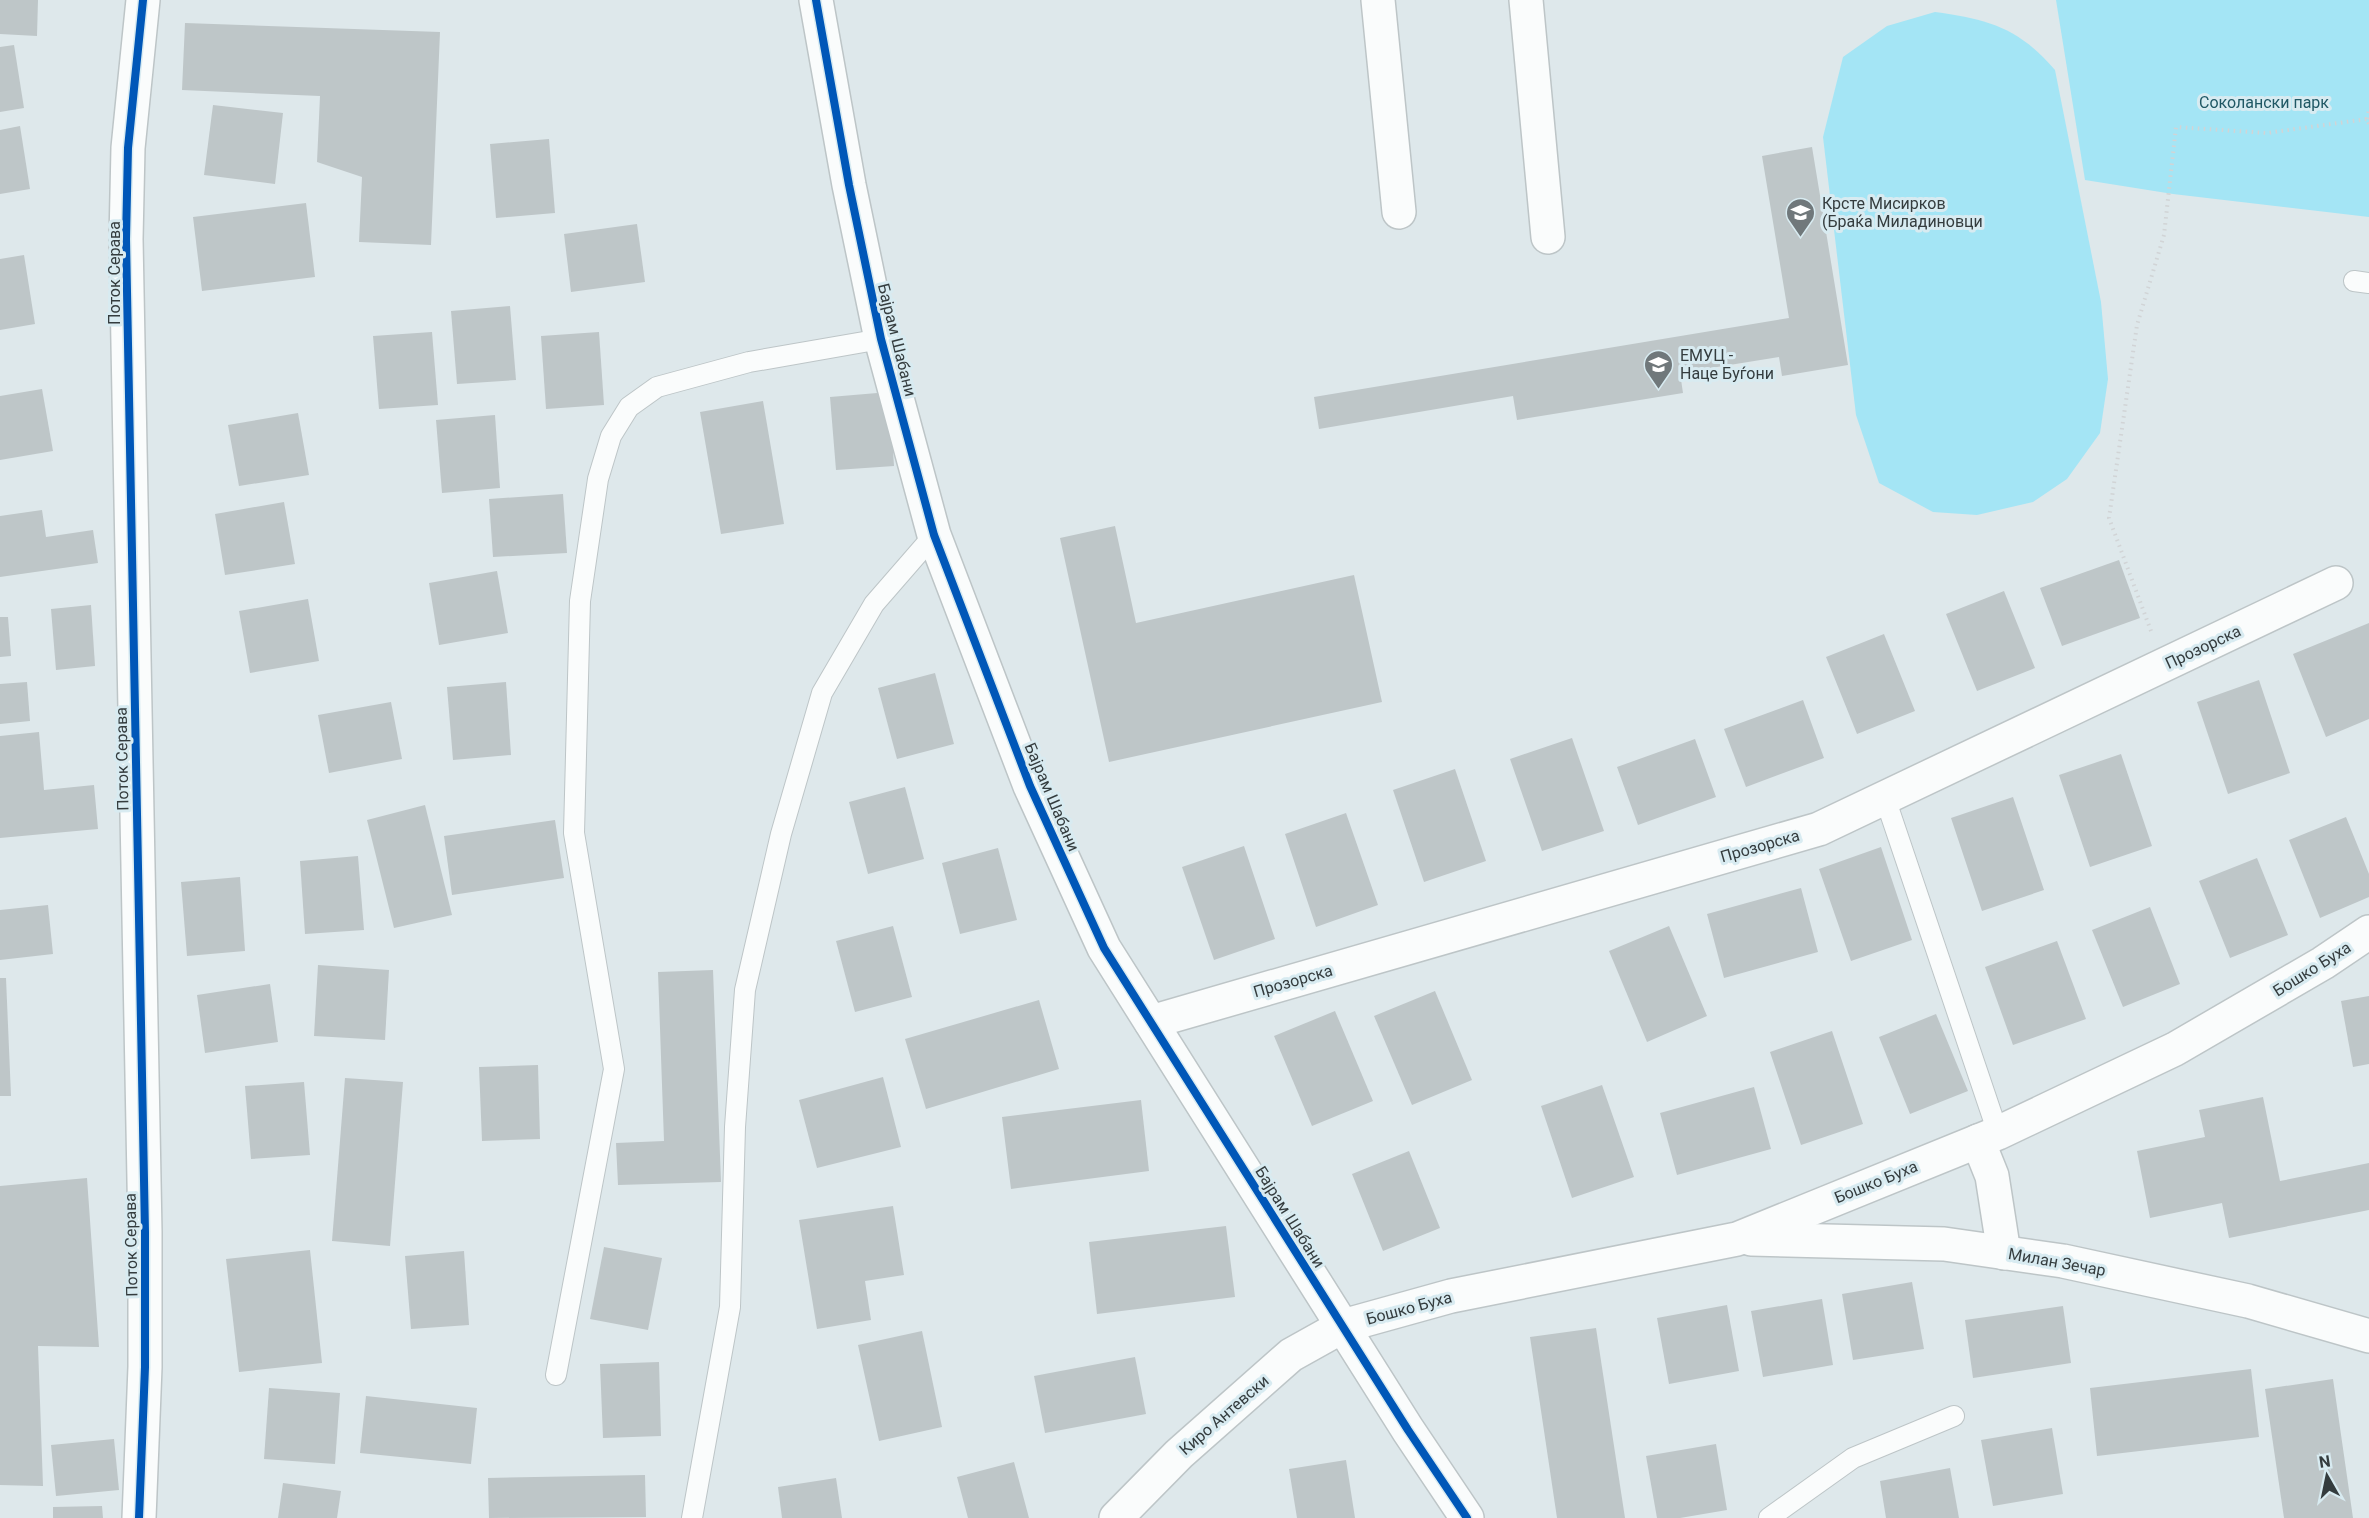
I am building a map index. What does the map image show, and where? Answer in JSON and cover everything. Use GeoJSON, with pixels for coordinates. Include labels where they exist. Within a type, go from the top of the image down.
{"type":"FeatureCollection","features":[{"type":"Feature","properties":{"kind":"street","name":"Поток Серава"},"geometry":{"type":"LineString","coordinates":[[139,1518],[145,1367],[145,1243],[126,239],[128,148],[143,0]]}},
{"type":"Feature","properties":{"kind":"street","name":"Бајрам Шабани"},"geometry":{"type":"LineString","coordinates":[[816,0],[849,185],[881,339],[934,535],[1030,786],[1104,948],[1408,1430],[1467,1518]]}},
{"type":"Feature","properties":{"kind":"street"},"geometry":{"type":"LineString","coordinates":[[1378,0],[1399,212]]}},
{"type":"Feature","properties":{"kind":"street"},"geometry":{"type":"LineString","coordinates":[[1526,0],[1548,237]]}},
{"type":"Feature","properties":{"kind":"street","name":"Прозорска"},"geometry":{"type":"LineString","coordinates":[[1151,1022],[1819,829],[2336,584]]}},
{"type":"Feature","properties":{"kind":"street","name":"Бошко Буха"},"geometry":{"type":"LineString","coordinates":[[1343,1326],[1451,1296],[1737,1239],[1988,1137],[2175,1049],[2324,963],[2369,932]]}},
{"type":"Feature","properties":{"kind":"street"},"geometry":{"type":"LineString","coordinates":[[1988,1137],[2004,1252]]}},
{"type":"Feature","properties":{"kind":"street","name":"Милан Зечар"},"geometry":{"type":"LineString","coordinates":[[1737,1239],[1944,1244],[2063,1261],[2248,1301],[2369,1336]]}},
{"type":"Feature","properties":{"kind":"street","name":"Киро Антевски"},"geometry":{"type":"LineString","coordinates":[[1116,1518],[1179,1454],[1291,1355],[1343,1326]]}},
{"type":"Feature","properties":{"kind":"lane"},"geometry":{"type":"LineString","coordinates":[[556,1375],[614,1069],[574,833],[580,601],[598,479],[611,436],[629,407],[657,387],[749,363],[881,339]]}},
{"type":"Feature","properties":{"kind":"lane"},"geometry":{"type":"LineString","coordinates":[[692,1518],[730,1307],[735,1127],[745,990],[780,834],[822,693],[874,604],[934,535]]}},
{"type":"Feature","properties":{"kind":"lane"},"geometry":{"type":"LineString","coordinates":[[1885,798],[1988,1137]]}},
{"type":"Feature","properties":{"kind":"lane"},"geometry":{"type":"LineString","coordinates":[[1769,1518],[1853,1458],[1954,1416]]}},
{"type":"Feature","properties":{"kind":"path"},"geometry":{"type":"LineString","coordinates":[[2164,665],[2109,518],[2137,325],[2164,235],[2176,127],[2267,133],[2368,121],[2369,110]]}},
{"type":"Feature","properties":{"kind":"green space","name":"Соколански парк"},"geometry":{"type":"Polygon","coordinates":[[[2056,0],[2369,0],[2369,217],[2173,194],[2085,180],[2056,0]]]}},
{"type":"Feature","properties":{"kind":"green space"},"geometry":{"type":"Polygon","coordinates":[[[1935,12],[1971,18],[2001,28],[2029,44],[2055,70],[2101,302],[2108,379],[2100,433],[2067,479],[2033,502],[1977,515],[1933,512],[1879,483],[1856,415],[1823,137],[1843,57],[1887,26],[1935,12]]]}},
{"type":"Feature","properties":{"kind":"building"},"geometry":{"type":"Polygon","coordinates":[[[0,0],[38,0],[37,36],[0,34],[0,0]]]}},
{"type":"Feature","properties":{"kind":"building"},"geometry":{"type":"Polygon","coordinates":[[[185,23],[440,32],[431,245],[359,242],[362,177],[317,162],[320,96],[182,90],[185,23]]]}},
{"type":"Feature","properties":{"kind":"building"},"geometry":{"type":"Polygon","coordinates":[[[14,45],[24,108],[0,112],[0,47],[14,45]]]}},
{"type":"Feature","properties":{"kind":"building"},"geometry":{"type":"Polygon","coordinates":[[[213,105],[283,113],[275,184],[204,175],[213,105]]]}},
{"type":"Feature","properties":{"kind":"building"},"geometry":{"type":"Polygon","coordinates":[[[20,126],[30,189],[0,194],[0,130],[20,126]]]}},
{"type":"Feature","properties":{"kind":"building"},"geometry":{"type":"Polygon","coordinates":[[[549,139],[555,213],[496,218],[490,144],[549,139]]]}},
{"type":"Feature","properties":{"kind":"building","name":"Крсте Мисирков (Браќа Миладиновци"},"geometry":{"type":"Polygon","coordinates":[[[1812,147],[1848,365],[1782,376],[1779,357],[1680,373],[1683,393],[1517,420],[1513,396],[1319,429],[1314,397],[1789,318],[1762,156],[1812,147]]]}},
{"type":"Feature","properties":{"kind":"building"},"geometry":{"type":"Polygon","coordinates":[[[306,203],[315,277],[202,291],[193,217],[306,203]]]}},
{"type":"Feature","properties":{"kind":"building"},"geometry":{"type":"Polygon","coordinates":[[[637,224],[645,282],[571,292],[564,234],[637,224]]]}},
{"type":"Feature","properties":{"kind":"building"},"geometry":{"type":"Polygon","coordinates":[[[24,255],[35,324],[0,330],[0,259],[24,255]]]}},
{"type":"Feature","properties":{"kind":"building"},"geometry":{"type":"Polygon","coordinates":[[[510,306],[516,380],[457,384],[451,311],[510,306]]]}},
{"type":"Feature","properties":{"kind":"building"},"geometry":{"type":"Polygon","coordinates":[[[432,332],[438,405],[379,409],[373,336],[432,332]]]}},
{"type":"Feature","properties":{"kind":"building"},"geometry":{"type":"Polygon","coordinates":[[[599,332],[604,405],[546,409],[541,336],[599,332]]]}},
{"type":"Feature","properties":{"kind":"building"},"geometry":{"type":"Polygon","coordinates":[[[42,389],[53,451],[0,460],[0,396],[42,389]]]}},
{"type":"Feature","properties":{"kind":"building"},"geometry":{"type":"Polygon","coordinates":[[[889,392],[894,466],[836,470],[830,397],[889,392]]]}},
{"type":"Feature","properties":{"kind":"building"},"geometry":{"type":"Polygon","coordinates":[[[763,401],[784,524],[721,534],[700,412],[763,401]]]}},
{"type":"Feature","properties":{"kind":"building"},"geometry":{"type":"Polygon","coordinates":[[[298,413],[309,475],[239,486],[228,425],[298,413]]]}},
{"type":"Feature","properties":{"kind":"building"},"geometry":{"type":"Polygon","coordinates":[[[495,415],[500,488],[442,493],[436,420],[495,415]]]}},
{"type":"Feature","properties":{"kind":"building"},"geometry":{"type":"Polygon","coordinates":[[[563,494],[567,553],[493,557],[489,499],[563,494]]]}},
{"type":"Feature","properties":{"kind":"building"},"geometry":{"type":"Polygon","coordinates":[[[284,502],[295,564],[225,575],[215,514],[284,502]]]}},
{"type":"Feature","properties":{"kind":"building"},"geometry":{"type":"Polygon","coordinates":[[[42,510],[46,537],[93,530],[98,563],[0,577],[0,516],[42,510]]]}},
{"type":"Feature","properties":{"kind":"building"},"geometry":{"type":"Polygon","coordinates":[[[1115,526],[1136,623],[1354,575],[1382,702],[1109,762],[1060,538],[1115,526]]]}},
{"type":"Feature","properties":{"kind":"building"},"geometry":{"type":"Polygon","coordinates":[[[2119,560],[2140,618],[2062,646],[2040,588],[2119,560]]]}},
{"type":"Feature","properties":{"kind":"building"},"geometry":{"type":"Polygon","coordinates":[[[497,571],[508,633],[439,645],[429,583],[497,571]]]}},
{"type":"Feature","properties":{"kind":"building"},"geometry":{"type":"Polygon","coordinates":[[[2004,591],[2035,668],[1977,691],[1946,614],[2004,591]]]}},
{"type":"Feature","properties":{"kind":"building"},"geometry":{"type":"Polygon","coordinates":[[[308,599],[319,661],[250,673],[239,611],[308,599]]]}},
{"type":"Feature","properties":{"kind":"building"},"geometry":{"type":"Polygon","coordinates":[[[91,605],[95,666],[56,670],[51,609],[91,605]]]}},
{"type":"Feature","properties":{"kind":"building"},"geometry":{"type":"Polygon","coordinates":[[[0,617],[8,617],[11,656],[0,657],[0,617]]]}},
{"type":"Feature","properties":{"kind":"building"},"geometry":{"type":"Polygon","coordinates":[[[2369,623],[2369,719],[2326,737],[2293,654],[2369,623]]]}},
{"type":"Feature","properties":{"kind":"building"},"geometry":{"type":"Polygon","coordinates":[[[1884,634],[1915,711],[1857,734],[1826,657],[1884,634]]]}},
{"type":"Feature","properties":{"kind":"building"},"geometry":{"type":"Polygon","coordinates":[[[935,673],[954,744],[897,759],[878,688],[935,673]]]}},
{"type":"Feature","properties":{"kind":"building"},"geometry":{"type":"Polygon","coordinates":[[[2259,680],[2290,773],[2228,794],[2197,702],[2259,680]]]}},
{"type":"Feature","properties":{"kind":"building"},"geometry":{"type":"Polygon","coordinates":[[[27,682],[30,721],[0,724],[0,684],[27,682]]]}},
{"type":"Feature","properties":{"kind":"building"},"geometry":{"type":"Polygon","coordinates":[[[506,682],[511,755],[453,760],[447,687],[506,682]]]}},
{"type":"Feature","properties":{"kind":"building"},"geometry":{"type":"Polygon","coordinates":[[[1803,700],[1824,758],[1746,787],[1724,729],[1803,700]]]}},
{"type":"Feature","properties":{"kind":"building"},"geometry":{"type":"Polygon","coordinates":[[[391,702],[402,759],[329,773],[318,715],[391,702]]]}},
{"type":"Feature","properties":{"kind":"building"},"geometry":{"type":"Polygon","coordinates":[[[39,732],[44,790],[94,785],[98,829],[0,838],[0,736],[39,732]]]}},
{"type":"Feature","properties":{"kind":"building"},"geometry":{"type":"Polygon","coordinates":[[[1572,738],[1604,831],[1542,851],[1510,759],[1572,738]]]}},
{"type":"Feature","properties":{"kind":"building"},"geometry":{"type":"Polygon","coordinates":[[[1695,739],[1716,797],[1638,825],[1617,767],[1695,739]]]}},
{"type":"Feature","properties":{"kind":"building"},"geometry":{"type":"Polygon","coordinates":[[[2121,754],[2152,846],[2090,867],[2059,775],[2121,754]]]}},
{"type":"Feature","properties":{"kind":"building"},"geometry":{"type":"Polygon","coordinates":[[[1455,769],[1486,861],[1424,882],[1393,790],[1455,769]]]}},
{"type":"Feature","properties":{"kind":"building"},"geometry":{"type":"Polygon","coordinates":[[[905,787],[924,859],[868,874],[849,802],[905,787]]]}},
{"type":"Feature","properties":{"kind":"building"},"geometry":{"type":"Polygon","coordinates":[[[2013,797],[2044,890],[1982,911],[1951,818],[2013,797]]]}},
{"type":"Feature","properties":{"kind":"building"},"geometry":{"type":"Polygon","coordinates":[[[425,805],[452,915],[394,928],[367,820],[425,805]]]}},
{"type":"Feature","properties":{"kind":"building"},"geometry":{"type":"Polygon","coordinates":[[[1346,813],[1378,905],[1316,927],[1285,834],[1346,813]]]}},
{"type":"Feature","properties":{"kind":"building"},"geometry":{"type":"Polygon","coordinates":[[[2346,817],[2369,874],[2369,897],[2320,918],[2289,840],[2346,817]]]}},
{"type":"Feature","properties":{"kind":"building"},"geometry":{"type":"Polygon","coordinates":[[[555,820],[564,878],[452,895],[444,836],[555,820]]]}},
{"type":"Feature","properties":{"kind":"building"},"geometry":{"type":"Polygon","coordinates":[[[1244,846],[1275,939],[1214,960],[1182,867],[1244,846]]]}},
{"type":"Feature","properties":{"kind":"building"},"geometry":{"type":"Polygon","coordinates":[[[1881,847],[1912,940],[1851,961],[1819,869],[1881,847]]]}},
{"type":"Feature","properties":{"kind":"building"},"geometry":{"type":"Polygon","coordinates":[[[998,848],[1017,920],[960,934],[942,863],[998,848]]]}},
{"type":"Feature","properties":{"kind":"building"},"geometry":{"type":"Polygon","coordinates":[[[358,856],[364,930],[305,934],[300,861],[358,856]]]}},
{"type":"Feature","properties":{"kind":"building"},"geometry":{"type":"Polygon","coordinates":[[[2257,858],[2288,935],[2230,958],[2199,881],[2257,858]]]}},
{"type":"Feature","properties":{"kind":"building"},"geometry":{"type":"Polygon","coordinates":[[[240,877],[245,951],[187,956],[181,882],[240,877]]]}},
{"type":"Feature","properties":{"kind":"building"},"geometry":{"type":"Polygon","coordinates":[[[1801,888],[1818,952],[1724,978],[1707,914],[1801,888]]]}},
{"type":"Feature","properties":{"kind":"building"},"geometry":{"type":"Polygon","coordinates":[[[48,905],[53,954],[0,960],[0,910],[48,905]]]}},
{"type":"Feature","properties":{"kind":"building"},"geometry":{"type":"Polygon","coordinates":[[[2150,907],[2180,984],[2123,1007],[2092,930],[2150,907]]]}},
{"type":"Feature","properties":{"kind":"building"},"geometry":{"type":"Polygon","coordinates":[[[893,926],[912,997],[855,1012],[836,941],[893,926]]]}},
{"type":"Feature","properties":{"kind":"building"},"geometry":{"type":"Polygon","coordinates":[[[1669,926],[1707,1016],[1647,1042],[1609,951],[1669,926]]]}},
{"type":"Feature","properties":{"kind":"building"},"geometry":{"type":"Polygon","coordinates":[[[2057,941],[2086,1019],[2013,1045],[1985,967],[2057,941]]]}},
{"type":"Feature","properties":{"kind":"building"},"geometry":{"type":"Polygon","coordinates":[[[318,965],[389,970],[385,1040],[314,1036],[318,965]]]}},
{"type":"Feature","properties":{"kind":"building"},"geometry":{"type":"Polygon","coordinates":[[[713,970],[721,1182],[618,1185],[616,1143],[664,1141],[658,972],[713,970]]]}},
{"type":"Feature","properties":{"kind":"building"},"geometry":{"type":"Polygon","coordinates":[[[0,978],[6,978],[11,1096],[0,1096],[0,978]]]}},
{"type":"Feature","properties":{"kind":"building"},"geometry":{"type":"Polygon","coordinates":[[[270,984],[278,1042],[205,1053],[197,995],[270,984]]]}},
{"type":"Feature","properties":{"kind":"building"},"geometry":{"type":"Polygon","coordinates":[[[1435,991],[1472,1080],[1412,1105],[1374,1016],[1435,991]]]}},
{"type":"Feature","properties":{"kind":"building"},"geometry":{"type":"Polygon","coordinates":[[[2369,996],[2369,1064],[2353,1067],[2341,1001],[2369,996]]]}},
{"type":"Feature","properties":{"kind":"building"},"geometry":{"type":"Polygon","coordinates":[[[1039,1000],[1059,1069],[926,1109],[905,1039],[1039,1000]]]}},
{"type":"Feature","properties":{"kind":"building"},"geometry":{"type":"Polygon","coordinates":[[[1335,1011],[1373,1101],[1312,1126],[1274,1036],[1335,1011]]]}},
{"type":"Feature","properties":{"kind":"building"},"geometry":{"type":"Polygon","coordinates":[[[1936,1014],[1968,1091],[1910,1114],[1879,1037],[1936,1014]]]}},
{"type":"Feature","properties":{"kind":"building"},"geometry":{"type":"Polygon","coordinates":[[[1832,1031],[1863,1124],[1801,1145],[1770,1052],[1832,1031]]]}},
{"type":"Feature","properties":{"kind":"building"},"geometry":{"type":"Polygon","coordinates":[[[538,1065],[540,1139],[482,1141],[479,1067],[538,1065]]]}},
{"type":"Feature","properties":{"kind":"building"},"geometry":{"type":"Polygon","coordinates":[[[883,1077],[901,1147],[817,1168],[799,1100],[883,1077]]]}},
{"type":"Feature","properties":{"kind":"building"},"geometry":{"type":"Polygon","coordinates":[[[345,1078],[403,1082],[390,1246],[332,1241],[345,1078]]]}},
{"type":"Feature","properties":{"kind":"building"},"geometry":{"type":"Polygon","coordinates":[[[304,1082],[310,1155],[251,1159],[245,1086],[304,1082]]]}},
{"type":"Feature","properties":{"kind":"building"},"geometry":{"type":"Polygon","coordinates":[[[1602,1085],[1634,1177],[1572,1198],[1541,1106],[1602,1085]]]}},
{"type":"Feature","properties":{"kind":"building"},"geometry":{"type":"Polygon","coordinates":[[[1754,1087],[1771,1149],[1677,1175],[1660,1113],[1754,1087]]]}},
{"type":"Feature","properties":{"kind":"building"},"geometry":{"type":"Polygon","coordinates":[[[2263,1097],[2280,1181],[2369,1163],[2369,1210],[2229,1238],[2222,1203],[2150,1218],[2137,1151],[2205,1137],[2199,1110],[2263,1097]]]}},
{"type":"Feature","properties":{"kind":"building"},"geometry":{"type":"Polygon","coordinates":[[[1141,1100],[1149,1171],[1011,1189],[1002,1117],[1141,1100]]]}},
{"type":"Feature","properties":{"kind":"building"},"geometry":{"type":"Polygon","coordinates":[[[1409,1151],[1440,1228],[1383,1251],[1352,1174],[1409,1151]]]}},
{"type":"Feature","properties":{"kind":"building"},"geometry":{"type":"Polygon","coordinates":[[[87,1178],[99,1347],[38,1346],[43,1486],[0,1485],[0,1186],[87,1178]]]}},
{"type":"Feature","properties":{"kind":"building"},"geometry":{"type":"Polygon","coordinates":[[[893,1206],[904,1275],[865,1281],[871,1320],[817,1329],[799,1220],[893,1206]]]}},
{"type":"Feature","properties":{"kind":"building"},"geometry":{"type":"Polygon","coordinates":[[[1226,1226],[1235,1297],[1097,1314],[1089,1242],[1226,1226]]]}},
{"type":"Feature","properties":{"kind":"building"},"geometry":{"type":"Polygon","coordinates":[[[604,1247],[662,1258],[648,1330],[590,1319],[604,1247]]]}},
{"type":"Feature","properties":{"kind":"building"},"geometry":{"type":"Polygon","coordinates":[[[310,1250],[322,1363],[239,1372],[226,1259],[310,1250]]]}},
{"type":"Feature","properties":{"kind":"building"},"geometry":{"type":"Polygon","coordinates":[[[464,1251],[469,1325],[411,1329],[405,1256],[464,1251]]]}},
{"type":"Feature","properties":{"kind":"building"},"geometry":{"type":"Polygon","coordinates":[[[1912,1282],[1924,1349],[1853,1360],[1842,1294],[1912,1282]]]}},
{"type":"Feature","properties":{"kind":"building"},"geometry":{"type":"Polygon","coordinates":[[[1822,1299],[1833,1365],[1763,1377],[1751,1311],[1822,1299]]]}},
{"type":"Feature","properties":{"kind":"building"},"geometry":{"type":"Polygon","coordinates":[[[1727,1305],[1739,1371],[1669,1384],[1657,1318],[1727,1305]]]}},
{"type":"Feature","properties":{"kind":"building"},"geometry":{"type":"Polygon","coordinates":[[[2063,1306],[2071,1363],[1973,1378],[1965,1320],[2063,1306]]]}},
{"type":"Feature","properties":{"kind":"building"},"geometry":{"type":"Polygon","coordinates":[[[1596,1328],[1625,1518],[1557,1518],[1530,1337],[1596,1328]]]}},
{"type":"Feature","properties":{"kind":"building"},"geometry":{"type":"Polygon","coordinates":[[[922,1331],[942,1427],[879,1441],[858,1345],[922,1331]]]}},
{"type":"Feature","properties":{"kind":"building"},"geometry":{"type":"Polygon","coordinates":[[[1135,1357],[1146,1414],[1045,1433],[1034,1376],[1135,1357]]]}},
{"type":"Feature","properties":{"kind":"building"},"geometry":{"type":"Polygon","coordinates":[[[659,1362],[661,1436],[603,1438],[600,1364],[659,1362]]]}},
{"type":"Feature","properties":{"kind":"building"},"geometry":{"type":"Polygon","coordinates":[[[2251,1369],[2259,1437],[2097,1456],[2090,1388],[2251,1369]]]}},
{"type":"Feature","properties":{"kind":"building"},"geometry":{"type":"Polygon","coordinates":[[[2333,1379],[2353,1518],[2284,1518],[2265,1389],[2333,1379]]]}},
{"type":"Feature","properties":{"kind":"building"},"geometry":{"type":"Polygon","coordinates":[[[269,1388],[340,1393],[335,1464],[264,1459],[269,1388]]]}},
{"type":"Feature","properties":{"kind":"building"},"geometry":{"type":"Polygon","coordinates":[[[366,1396],[477,1408],[471,1464],[360,1453],[366,1396]]]}},
{"type":"Feature","properties":{"kind":"building"},"geometry":{"type":"Polygon","coordinates":[[[2052,1428],[2063,1494],[1993,1506],[1981,1440],[2052,1428]]]}},
{"type":"Feature","properties":{"kind":"building"},"geometry":{"type":"Polygon","coordinates":[[[114,1439],[119,1490],[56,1496],[51,1445],[114,1439]]]}},
{"type":"Feature","properties":{"kind":"building"},"geometry":{"type":"Polygon","coordinates":[[[1716,1444],[1727,1510],[1680,1518],[1657,1518],[1646,1456],[1716,1444]]]}},
{"type":"Feature","properties":{"kind":"building"},"geometry":{"type":"Polygon","coordinates":[[[1346,1460],[1355,1518],[1297,1518],[1289,1469],[1346,1460]]]}},
{"type":"Feature","properties":{"kind":"building"},"geometry":{"type":"Polygon","coordinates":[[[1014,1462],[1029,1518],[968,1518],[957,1477],[1014,1462]]]}},
{"type":"Feature","properties":{"kind":"building"},"geometry":{"type":"Polygon","coordinates":[[[1950,1468],[1959,1518],[1886,1518],[1880,1481],[1950,1468]]]}},
{"type":"Feature","properties":{"kind":"building"},"geometry":{"type":"Polygon","coordinates":[[[645,1475],[646,1517],[489,1518],[488,1478],[645,1475]]]}},
{"type":"Feature","properties":{"kind":"building"},"geometry":{"type":"Polygon","coordinates":[[[836,1478],[842,1518],[782,1518],[778,1487],[836,1478]]]}},
{"type":"Feature","properties":{"kind":"building"},"geometry":{"type":"Polygon","coordinates":[[[283,1483],[341,1491],[337,1518],[278,1518],[283,1483]]]}},
{"type":"Feature","properties":{"kind":"building"},"geometry":{"type":"Polygon","coordinates":[[[102,1506],[103,1518],[53,1518],[53,1507],[102,1506]]]}},
{"type":"Feature","properties":{"kind":"cycle path"},"geometry":{"type":"LineString","coordinates":[[139,1518],[145,1367],[145,1232],[126,239],[128,148],[143,0]]}},
{"type":"Feature","properties":{"kind":"cycle path"},"geometry":{"type":"LineString","coordinates":[[816,0],[849,185],[881,339],[934,535],[1030,786],[1104,948],[1408,1430],[1467,1518]]}},
{"type":"Feature","properties":{"kind":"place","name":"Крсте Мисирков (Браќа Миладиновци"},"geometry":{"type":"Point","coordinates":[1801,238]}},
{"type":"Feature","properties":{"kind":"place","name":"ЕМУЦ - Наце Буѓони"},"geometry":{"type":"Point","coordinates":[1659,390]}}]}
